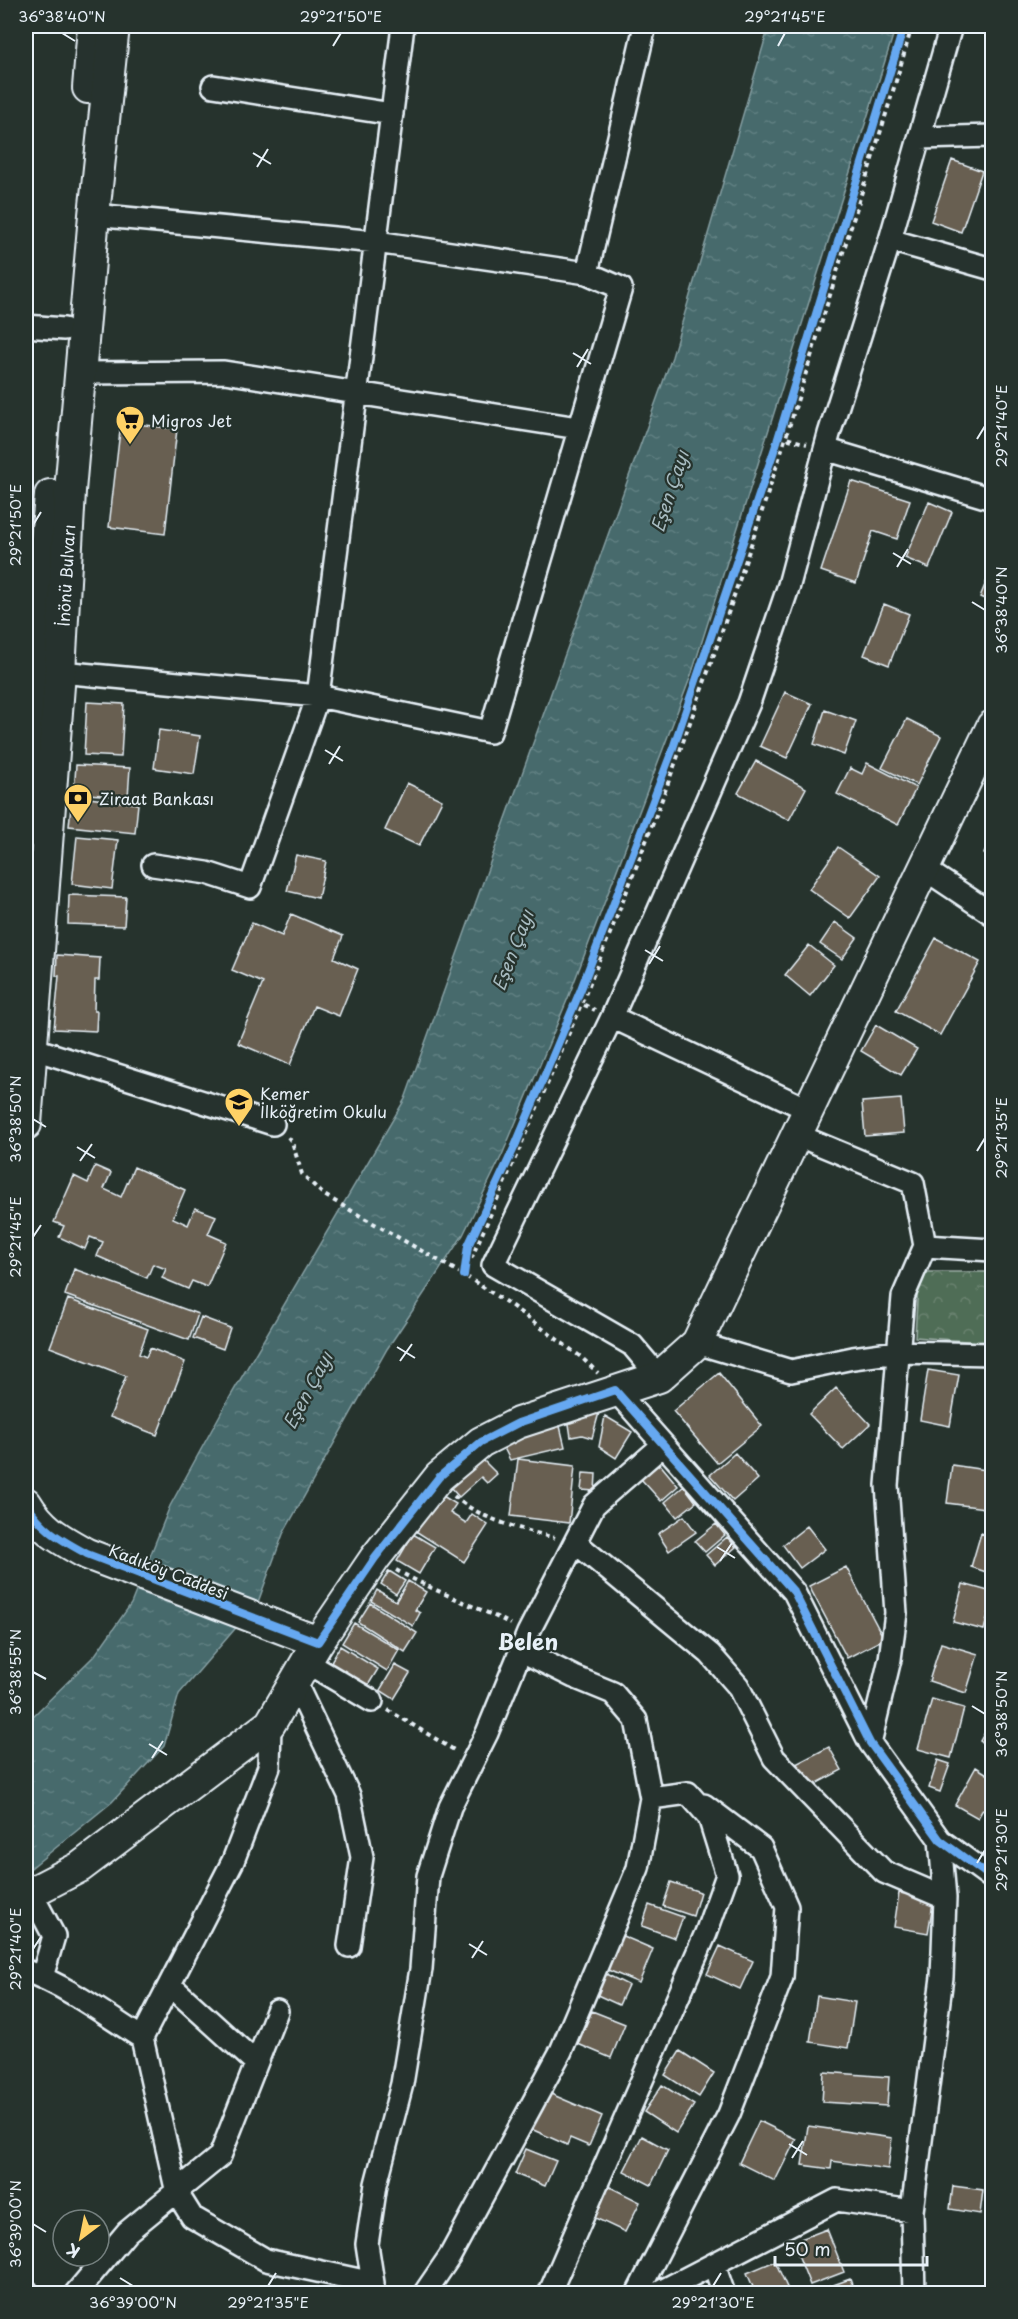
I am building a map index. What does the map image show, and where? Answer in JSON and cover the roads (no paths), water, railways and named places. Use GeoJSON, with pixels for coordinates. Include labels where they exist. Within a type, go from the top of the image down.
{"type":"FeatureCollection","features":[{"type":"Feature","properties":{"kind":"main road","name":"İnönü Bulvarı"},"geometry":{"type":"LineString","coordinates":[[26,832],[50,671],[70,491],[80,373],[73,329],[93,26]]}},
{"type":"Feature","properties":{"kind":"main road","name":"İnönü Bulvarı"},"geometry":{"type":"LineString","coordinates":[[26,1124],[28,1048],[50,671],[35,562],[94,215],[114,26]]}},
{"type":"Feature","properties":{"kind":"main road"},"geometry":{"type":"LineString","coordinates":[[28,1894],[80,1867],[270,1724],[306,1662],[375,1558],[439,1477],[481,1442],[518,1423],[659,1377],[697,1343],[993,726]]}},
{"type":"Feature","properties":{"kind":"main road","name":"Kadıköy Caddesi"},"geometry":{"type":"LineString","coordinates":[[26,1503],[37,1521],[61,1540],[87,1554],[272,1624],[306,1662]]}},
{"type":"Feature","properties":{"kind":"street"},"geometry":{"type":"LineString","coordinates":[[153,865],[207,873],[250,887],[318,696],[404,26]]}},
{"type":"Feature","properties":{"kind":"street"},"geometry":{"type":"LineString","coordinates":[[587,273],[645,26]]}},
{"type":"Feature","properties":{"kind":"street"},"geometry":{"type":"LineString","coordinates":[[659,1377],[632,1345],[493,1265],[612,1017],[749,703],[789,585],[825,450],[890,240],[951,26]]}},
{"type":"Feature","properties":{"kind":"street"},"geometry":{"type":"LineString","coordinates":[[213,86],[392,114]]}},
{"type":"Feature","properties":{"kind":"street"},"geometry":{"type":"LineString","coordinates":[[920,138],[993,136]]}},
{"type":"Feature","properties":{"kind":"street"},"geometry":{"type":"LineString","coordinates":[[50,671],[318,696],[490,732],[621,288],[587,273],[376,242],[94,215]]}},
{"type":"Feature","properties":{"kind":"street"},"geometry":{"type":"LineString","coordinates":[[890,240],[993,269]]}},
{"type":"Feature","properties":{"kind":"street"},"geometry":{"type":"LineString","coordinates":[[26,326],[73,329]]}},
{"type":"Feature","properties":{"kind":"street"},"geometry":{"type":"LineString","coordinates":[[80,373],[224,372],[579,428]]}},
{"type":"Feature","properties":{"kind":"street"},"geometry":{"type":"LineString","coordinates":[[825,450],[993,499]]}},
{"type":"Feature","properties":{"kind":"street"},"geometry":{"type":"LineString","coordinates":[[923,868],[993,914]]}},
{"type":"Feature","properties":{"kind":"street"},"geometry":{"type":"LineString","coordinates":[[612,1017],[913,1183],[925,1246],[903,1297],[887,1485],[896,1613],[890,1659],[870,1743]]}},
{"type":"Feature","properties":{"kind":"street"},"geometry":{"type":"LineString","coordinates":[[28,1048],[273,1124]]}},
{"type":"Feature","properties":{"kind":"street"},"geometry":{"type":"LineString","coordinates":[[925,1246],[993,1250]]}},
{"type":"Feature","properties":{"kind":"street"},"geometry":{"type":"LineString","coordinates":[[697,1343],[791,1371],[853,1358],[897,1352],[993,1354]]}},
{"type":"Feature","properties":{"kind":"street"},"geometry":{"type":"LineString","coordinates":[[615,1390],[794,1592],[870,1743],[940,1840],[992,1877]]}},
{"type":"Feature","properties":{"kind":"street"},"geometry":{"type":"LineString","coordinates":[[270,1724],[269,1767],[233,1860],[142,2038],[177,2193],[192,2217],[266,2260],[373,2288],[367,2244],[376,2184],[402,2084],[408,2050],[421,1969],[428,1876],[450,1807],[487,1733],[525,1642],[594,1505],[663,1445]]}},
{"type":"Feature","properties":{"kind":"street"},"geometry":{"type":"LineString","coordinates":[[576,1544],[710,1654],[738,1686],[774,1758],[884,1872],[945,1898]]}},
{"type":"Feature","properties":{"kind":"street"},"geometry":{"type":"LineString","coordinates":[[424,2294],[450,2256],[561,2051],[638,1868],[651,1798],[636,1720],[613,1693],[574,1677],[525,1642]]}},
{"type":"Feature","properties":{"kind":"street"},"geometry":{"type":"LineString","coordinates":[[306,1662],[372,1701]]}},
{"type":"Feature","properties":{"kind":"street"},"geometry":{"type":"LineString","coordinates":[[306,1662],[349,1795],[362,1857],[350,1946]]}},
{"type":"Feature","properties":{"kind":"street"},"geometry":{"type":"LineString","coordinates":[[637,2294],[729,2115],[782,1977],[787,1907],[761,1848],[688,1793],[651,1798]]}},
{"type":"Feature","properties":{"kind":"street"},"geometry":{"type":"LineString","coordinates":[[549,2294],[702,1944],[727,1875],[709,1817],[688,1793]]}},
{"type":"Feature","properties":{"kind":"street"},"geometry":{"type":"LineString","coordinates":[[914,2294],[912,2211],[942,1977],[945,1898],[940,1840]]}},
{"type":"Feature","properties":{"kind":"street"},"geometry":{"type":"LineString","coordinates":[[28,1894],[54,1936],[34,1974],[142,2038]]}},
{"type":"Feature","properties":{"kind":"street"},"geometry":{"type":"LineString","coordinates":[[170,1985],[256,2062]]}},
{"type":"Feature","properties":{"kind":"street"},"geometry":{"type":"LineString","coordinates":[[75,2294],[127,2232],[220,2156],[277,2011]]}},
{"type":"Feature","properties":{"kind":"street"},"geometry":{"type":"LineString","coordinates":[[656,2294],[837,2200],[912,2211]]}},
{"type":"Feature","properties":{"kind":"street"},"geometry":{"type":"LineString","coordinates":[[714,2265],[724,2294]]}},
{"type":"Feature","properties":{"kind":"street"},"geometry":{"type":"LineString","coordinates":[[26,2289],[29,2294]]}},
{"type":"Feature","properties":{"kind":"water","name":"Eşen Çayı"},"geometry":{"type":"Polygon","coordinates":[[[769,26],[896,26],[692,673],[568,998],[502,1155],[463,1235],[387,1349],[283,1534],[258,1602],[179,1694],[164,1746],[112,1802],[26,1872],[26,1723],[95,1655],[131,1604],[170,1506],[227,1402],[405,1099],[672,357],[769,26]]]}},
{"type":"Feature","properties":{"kind":"place","name":"Migros Jet"},"geometry":{"type":"Point","coordinates":[130,446]}},
{"type":"Feature","properties":{"kind":"place","name":"Ziraat Bankası"},"geometry":{"type":"Point","coordinates":[78,824]}},
{"type":"Feature","properties":{"kind":"place","name":"Kemer İlköğretim Okulu"},"geometry":{"type":"Point","coordinates":[239,1128]}},
{"type":"Feature","properties":{"kind":"district","name":"Belen"},"geometry":{"type":"Point","coordinates":[528,1640]}}]}
